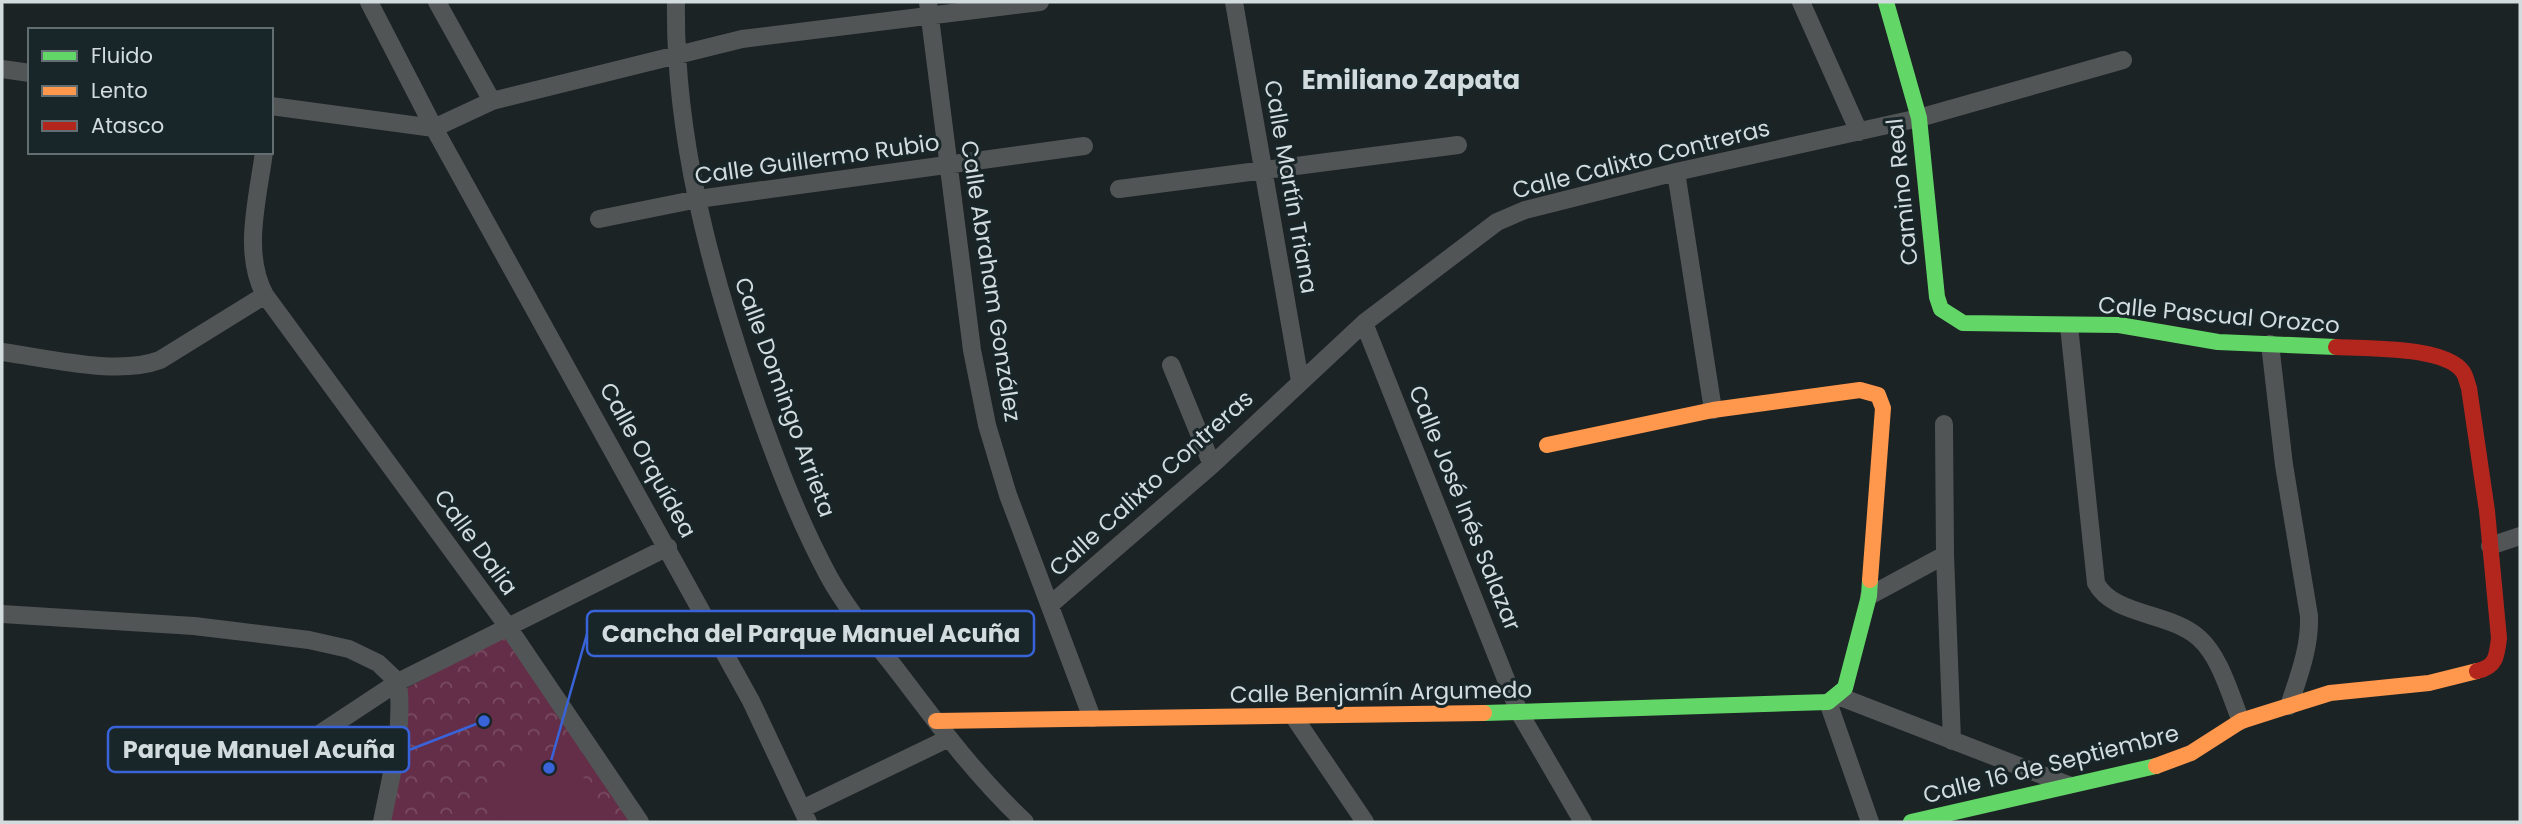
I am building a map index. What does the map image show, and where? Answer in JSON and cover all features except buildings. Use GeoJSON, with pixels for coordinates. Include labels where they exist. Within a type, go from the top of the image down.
{"type":"FeatureCollection","features":[{"type":"Feature","properties":{"kind":"street","name":"Calle Orquídea"},"geometry":{"type":"LineString","coordinates":[[369,2],[751,701],[806,815]]}},
{"type":"Feature","properties":{"kind":"street"},"geometry":{"type":"LineString","coordinates":[[437,2],[485,104]]}},
{"type":"Feature","properties":{"kind":"street","name":"Calle Domingo Arrieta"},"geometry":{"type":"LineString","coordinates":[[676,2],[675,54],[684,131],[722,303],[795,509],[830,578],[947,739],[995,794],[1025,822]]}},
{"type":"Feature","properties":{"kind":"street"},"geometry":{"type":"LineString","coordinates":[[273,106],[438,126],[485,104],[675,54],[796,30],[929,9],[1040,2]]}},
{"type":"Feature","properties":{"kind":"street","name":"Calle Martín Triana"},"geometry":{"type":"LineString","coordinates":[[1234,2],[1300,382]]}},
{"type":"Feature","properties":{"kind":"street"},"geometry":{"type":"LineString","coordinates":[[1801,2],[1859,132]]}},
{"type":"Feature","properties":{"kind":"street","name":"Camino Real"},"geometry":{"type":"LineString","coordinates":[[1886,2],[1919,118],[1937,297]]}},
{"type":"Feature","properties":{"kind":"street","name":"Calle Abraham González"},"geometry":{"type":"LineString","coordinates":[[929,9],[972,350],[987,425],[1008,495],[1092,718]]}},
{"type":"Feature","properties":{"kind":"street","name":"Calle Calixto Contreras"},"geometry":{"type":"LineString","coordinates":[[1050,605],[1212,465],[1364,323],[1497,222],[1525,210],[1676,172],[1919,118],[2123,60]]}},
{"type":"Feature","properties":{"kind":"street"},"geometry":{"type":"LineString","coordinates":[[2,69],[28,73]]}},
{"type":"Feature","properties":{"kind":"street"},"geometry":{"type":"LineString","coordinates":[[1119,189],[1262,168],[1458,145]]}},
{"type":"Feature","properties":{"kind":"street","name":"Calle Guillermo Rubio"},"geometry":{"type":"LineString","coordinates":[[600,219],[698,199],[1084,146]]}},
{"type":"Feature","properties":{"kind":"street","name":"Calle Dalia"},"geometry":{"type":"LineString","coordinates":[[264,154],[253,260],[256,279],[265,295],[508,627],[640,822]]}},
{"type":"Feature","properties":{"kind":"street"},"geometry":{"type":"LineString","coordinates":[[1676,172],[1713,410]]}},
{"type":"Feature","properties":{"kind":"street"},"geometry":{"type":"LineString","coordinates":[[2,352],[131,368],[160,360],[265,295]]}},
{"type":"Feature","properties":{"kind":"street","name":"Calle Pascual Orozco"},"geometry":{"type":"LineString","coordinates":[[1937,297],[1941,309],[1963,323],[2119,325],[2218,342],[2431,355],[2449,361],[2463,372],[2469,388],[2490,546]]}},
{"type":"Feature","properties":{"kind":"street","name":"Calle José Inés Salazar"},"geometry":{"type":"LineString","coordinates":[[1364,323],[1519,712],[1583,822]]}},
{"type":"Feature","properties":{"kind":"street"},"geometry":{"type":"LineString","coordinates":[[2068,326],[2096,583],[2106,597],[2115,603],[2158,616],[2200,638],[2213,656],[2241,721]]}},
{"type":"Feature","properties":{"kind":"street"},"geometry":{"type":"LineString","coordinates":[[2270,344],[2284,465],[2309,616],[2310,636],[2289,706]]}},
{"type":"Feature","properties":{"kind":"street"},"geometry":{"type":"LineString","coordinates":[[1171,365],[1212,465]]}},
{"type":"Feature","properties":{"kind":"street"},"geometry":{"type":"LineString","coordinates":[[1547,445],[1713,410],[1860,390],[1878,395],[1883,408],[1869,596],[1850,673],[1833,699],[1870,822]]}},
{"type":"Feature","properties":{"kind":"street"},"geometry":{"type":"LineString","coordinates":[[1944,424],[1945,555],[1952,741]]}},
{"type":"Feature","properties":{"kind":"street"},"geometry":{"type":"LineString","coordinates":[[2490,546],[2520,536]]}},
{"type":"Feature","properties":{"kind":"street","name":"Calle 16 de Septiembre"},"geometry":{"type":"LineString","coordinates":[[1911,822],[2165,764],[2191,753],[2241,721],[2330,694],[2429,683],[2487,669],[2497,659],[2499,638],[2490,546]]}},
{"type":"Feature","properties":{"kind":"street"},"geometry":{"type":"LineString","coordinates":[[279,760],[398,682],[668,547]]}},
{"type":"Feature","properties":{"kind":"street"},"geometry":{"type":"LineString","coordinates":[[1869,596],[1945,555]]}},
{"type":"Feature","properties":{"kind":"street"},"geometry":{"type":"LineString","coordinates":[[2,614],[194,626],[309,639],[349,649],[378,663],[398,682],[401,701],[397,748],[382,822]]}},
{"type":"Feature","properties":{"kind":"street"},"geometry":{"type":"LineString","coordinates":[[1833,699],[2068,785]]}},
{"type":"Feature","properties":{"kind":"street","name":"Calle Benjamín Argumedo"},"geometry":{"type":"LineString","coordinates":[[936,721],[1519,712],[1833,699]]}},
{"type":"Feature","properties":{"kind":"street"},"geometry":{"type":"LineString","coordinates":[[1294,717],[1365,822]]}},
{"type":"Feature","properties":{"kind":"street"},"geometry":{"type":"LineString","coordinates":[[806,815],[842,788],[947,739]]}},
{"type":"Feature","properties":{"kind":"green space"},"geometry":{"type":"Polygon","coordinates":[[[506,635],[633,822],[388,822],[405,689],[506,635]]]}},
{"type":"Feature","properties":{"kind":"green space"},"geometry":{"type":"Polygon","coordinates":[[[561,742],[612,822],[500,822],[481,793],[561,742]]]}},
{"type":"Feature","properties":{"kind":"traffic: fast"},"geometry":{"type":"LineString","coordinates":[[1886,2],[1919,118],[1937,297],[1941,309],[1963,323],[2119,325],[2218,342],[2336,347]]}},
{"type":"Feature","properties":{"kind":"traffic: fast"},"geometry":{"type":"LineString","coordinates":[[1484,713],[1828,702],[1845,688],[1869,596],[1870,580]]}},
{"type":"Feature","properties":{"kind":"traffic: fast"},"geometry":{"type":"LineString","coordinates":[[1911,822],[2156,766]]}},
{"type":"Feature","properties":{"kind":"traffic: slow"},"geometry":{"type":"LineString","coordinates":[[1547,445],[1713,410],[1860,390],[1878,395],[1883,408],[1870,580]]}},
{"type":"Feature","properties":{"kind":"traffic: slow"},"geometry":{"type":"LineString","coordinates":[[2156,766],[2191,753],[2241,721],[2330,693],[2429,683],[2477,671]]}},
{"type":"Feature","properties":{"kind":"traffic: slow"},"geometry":{"type":"LineString","coordinates":[[936,721],[1484,713]]}},
{"type":"Feature","properties":{"kind":"traffic: jam"},"geometry":{"type":"LineString","coordinates":[[2336,347],[2423,353],[2454,364],[2465,375],[2487,511],[2499,638],[2492,664],[2477,671]]}},
{"type":"Feature","properties":{"kind":"place","name":"Parque Manuel Acuña"},"geometry":{"type":"Point","coordinates":[484,721]}},
{"type":"Feature","properties":{"kind":"place","name":"Cancha del Parque Manuel Acuña"},"geometry":{"type":"Point","coordinates":[549,768]}},
{"type":"Feature","properties":{"kind":"district","name":"Emiliano Zapata"},"geometry":{"type":"Point","coordinates":[1411,80]}}]}
